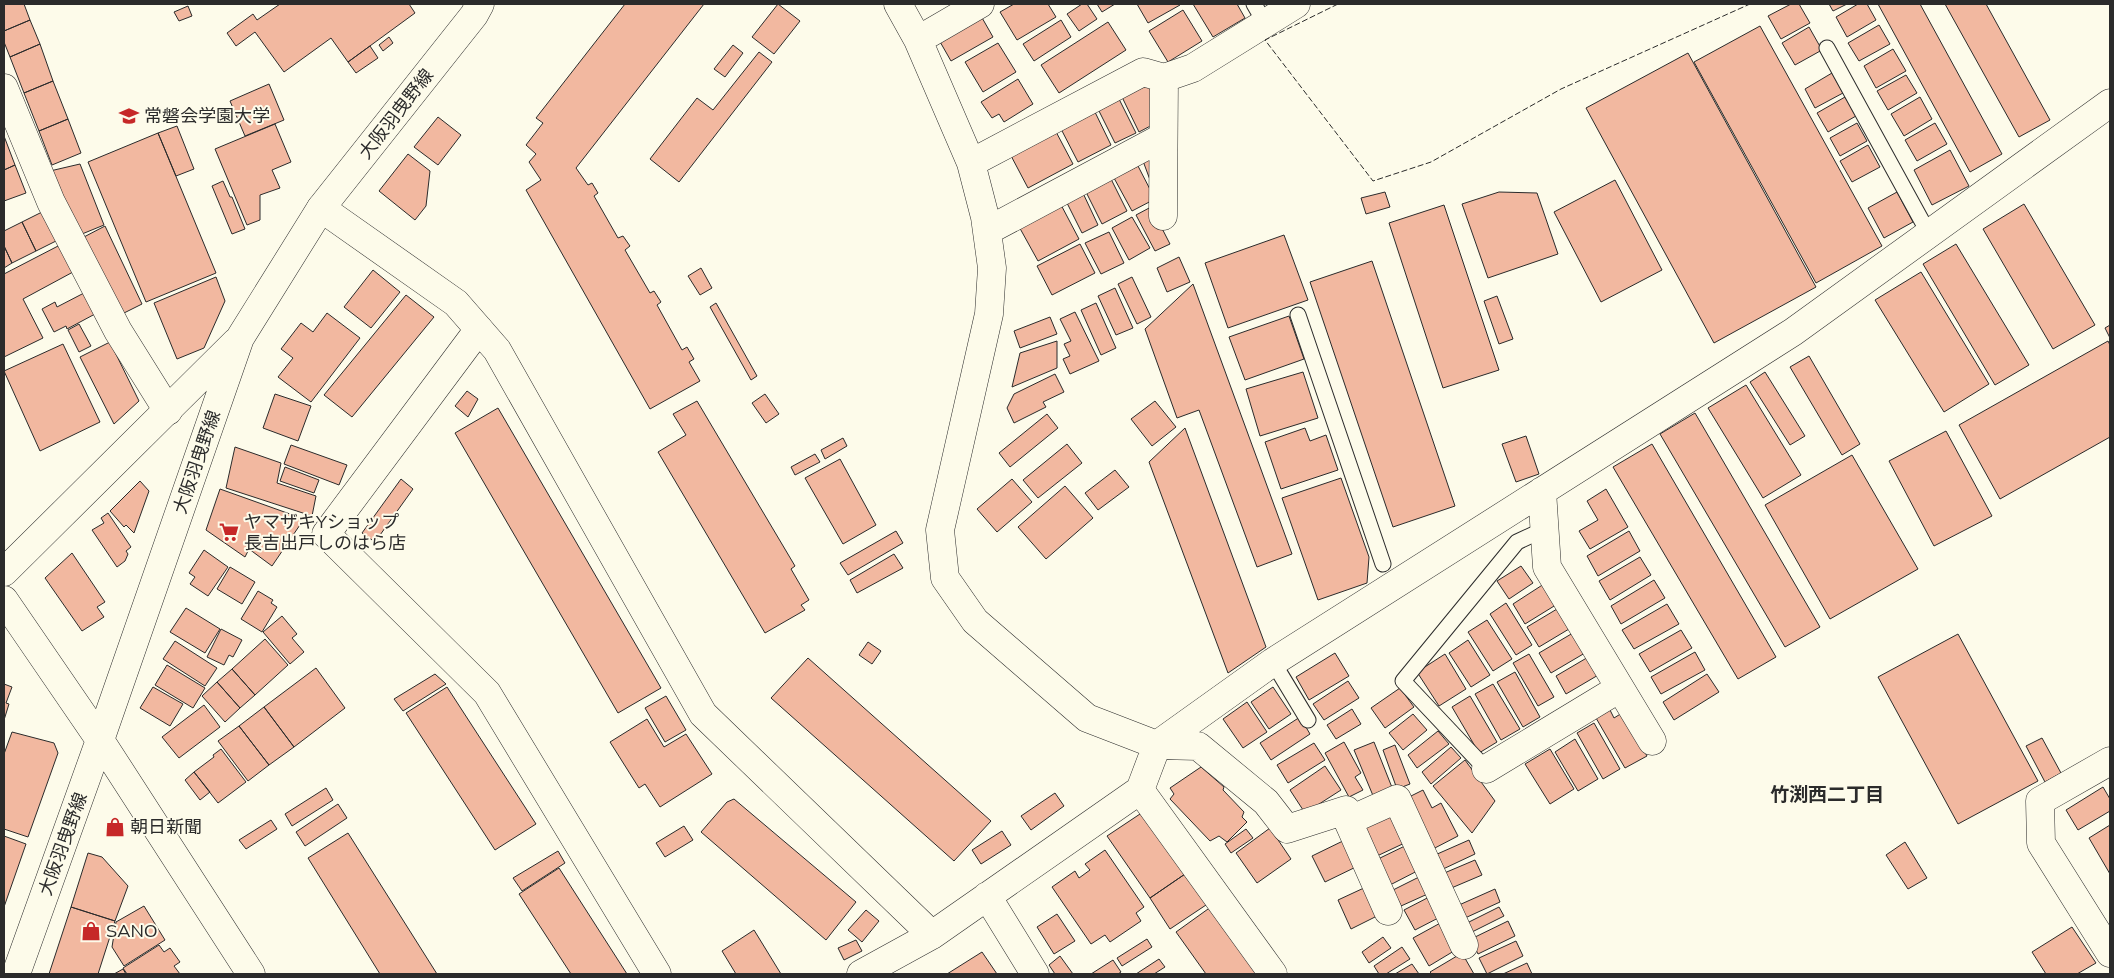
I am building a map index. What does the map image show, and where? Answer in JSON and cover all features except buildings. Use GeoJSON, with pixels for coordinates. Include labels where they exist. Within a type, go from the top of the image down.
{"type":"FeatureCollection","features":[{"type":"Feature","properties":{"kind":"street","name":"大阪羽曳野線"},"geometry":{"type":"LineString","coordinates":[[12,969],[100,740],[240,338],[321,208],[474,15],[480,4]]}},
{"type":"Feature","properties":{"kind":"street"},"geometry":{"type":"LineString","coordinates":[[898,4],[918,40],[971,163],[987,231],[992,268],[988,314],[940,530],[945,578],[975,621],[1087,718],[1157,745],[1198,746],[1266,802],[1287,829],[1346,810],[1348,821],[1388,911]]}},
{"type":"Feature","properties":{"kind":"street"},"geometry":{"type":"LineString","coordinates":[[918,40],[980,4]]}},
{"type":"Feature","properties":{"kind":"street"},"geometry":{"type":"LineString","coordinates":[[971,163],[1143,72],[1164,78],[1193,68],[1259,13],[1296,4]]}},
{"type":"Feature","properties":{"kind":"street"},"geometry":{"type":"LineString","coordinates":[[1164,78],[1164,216]]}},
{"type":"Feature","properties":{"kind":"street"},"geometry":{"type":"LineString","coordinates":[[4,88],[51,202],[118,331],[168,411]]}},
{"type":"Feature","properties":{"kind":"street"},"geometry":{"type":"LineString","coordinates":[[861,974],[932,935],[1140,790],[1157,745],[1272,662],[1793,332],[2110,103]]}},
{"type":"Feature","properties":{"kind":"street"},"geometry":{"type":"LineString","coordinates":[[987,231],[1163,137]]}},
{"type":"Feature","properties":{"kind":"street"},"geometry":{"type":"LineString","coordinates":[[321,208],[456,303],[497,350],[703,714],[932,935]]}},
{"type":"Feature","properties":{"kind":"street"},"geometry":{"type":"LineString","coordinates":[[479,329],[326,534],[487,693],[657,974]]}},
{"type":"Feature","properties":{"kind":"street"},"geometry":{"type":"LineString","coordinates":[[4,572],[240,338]]}},
{"type":"Feature","properties":{"kind":"street"},"geometry":{"type":"LineString","coordinates":[[1542,491],[1547,567],[1652,741]]}},
{"type":"Feature","properties":{"kind":"street"},"geometry":{"type":"LineString","coordinates":[[4,600],[100,740],[251,974]]}},
{"type":"Feature","properties":{"kind":"street"},"geometry":{"type":"LineString","coordinates":[[1486,769],[1620,688]]}},
{"type":"Feature","properties":{"kind":"street"},"geometry":{"type":"LineString","coordinates":[[2110,760],[2040,801],[2041,843],[2110,953]]}},
{"type":"Feature","properties":{"kind":"street"},"geometry":{"type":"LineString","coordinates":[[1140,790],[1273,974]]}},
{"type":"Feature","properties":{"kind":"street"},"geometry":{"type":"LineString","coordinates":[[1348,821],[1398,799],[1464,946]]}},
{"type":"Feature","properties":{"kind":"street"},"geometry":{"type":"LineString","coordinates":[[987,896],[1035,974]]}},
{"type":"Feature","properties":{"kind":"lane"},"geometry":{"type":"LineString","coordinates":[[1827,48],[1929,234]]}},
{"type":"Feature","properties":{"kind":"lane"},"geometry":{"type":"LineString","coordinates":[[1298,315],[1383,564]]}},
{"type":"Feature","properties":{"kind":"lane"},"geometry":{"type":"LineString","coordinates":[[1486,769],[1403,681],[1517,542],[1545,529]]}},
{"type":"Feature","properties":{"kind":"lane"},"geometry":{"type":"LineString","coordinates":[[1272,662],[1308,720]]}},
{"type":"Feature","properties":{"kind":"fence"},"geometry":{"type":"LineString","coordinates":[[1338,4],[1265,40],[1373,181],[1431,162],[1561,89],[1750,4]]}},
{"type":"Feature","properties":{"kind":"place","name":"常磐会学園大学"},"geometry":{"type":"Point","coordinates":[129,116]}},
{"type":"Feature","properties":{"kind":"place","name":"ヤマザキYショップ 長吉出戸しのはら店"},"geometry":{"type":"Point","coordinates":[229,532]}},
{"type":"Feature","properties":{"kind":"place","name":"朝日新聞"},"geometry":{"type":"Point","coordinates":[115,827]}},
{"type":"Feature","properties":{"kind":"place","name":"SANO"},"geometry":{"type":"Point","coordinates":[91,931]}},
{"type":"Feature","properties":{"kind":"district","name":"竹渕西二丁目"},"geometry":{"type":"Point","coordinates":[1827,794]}}]}
